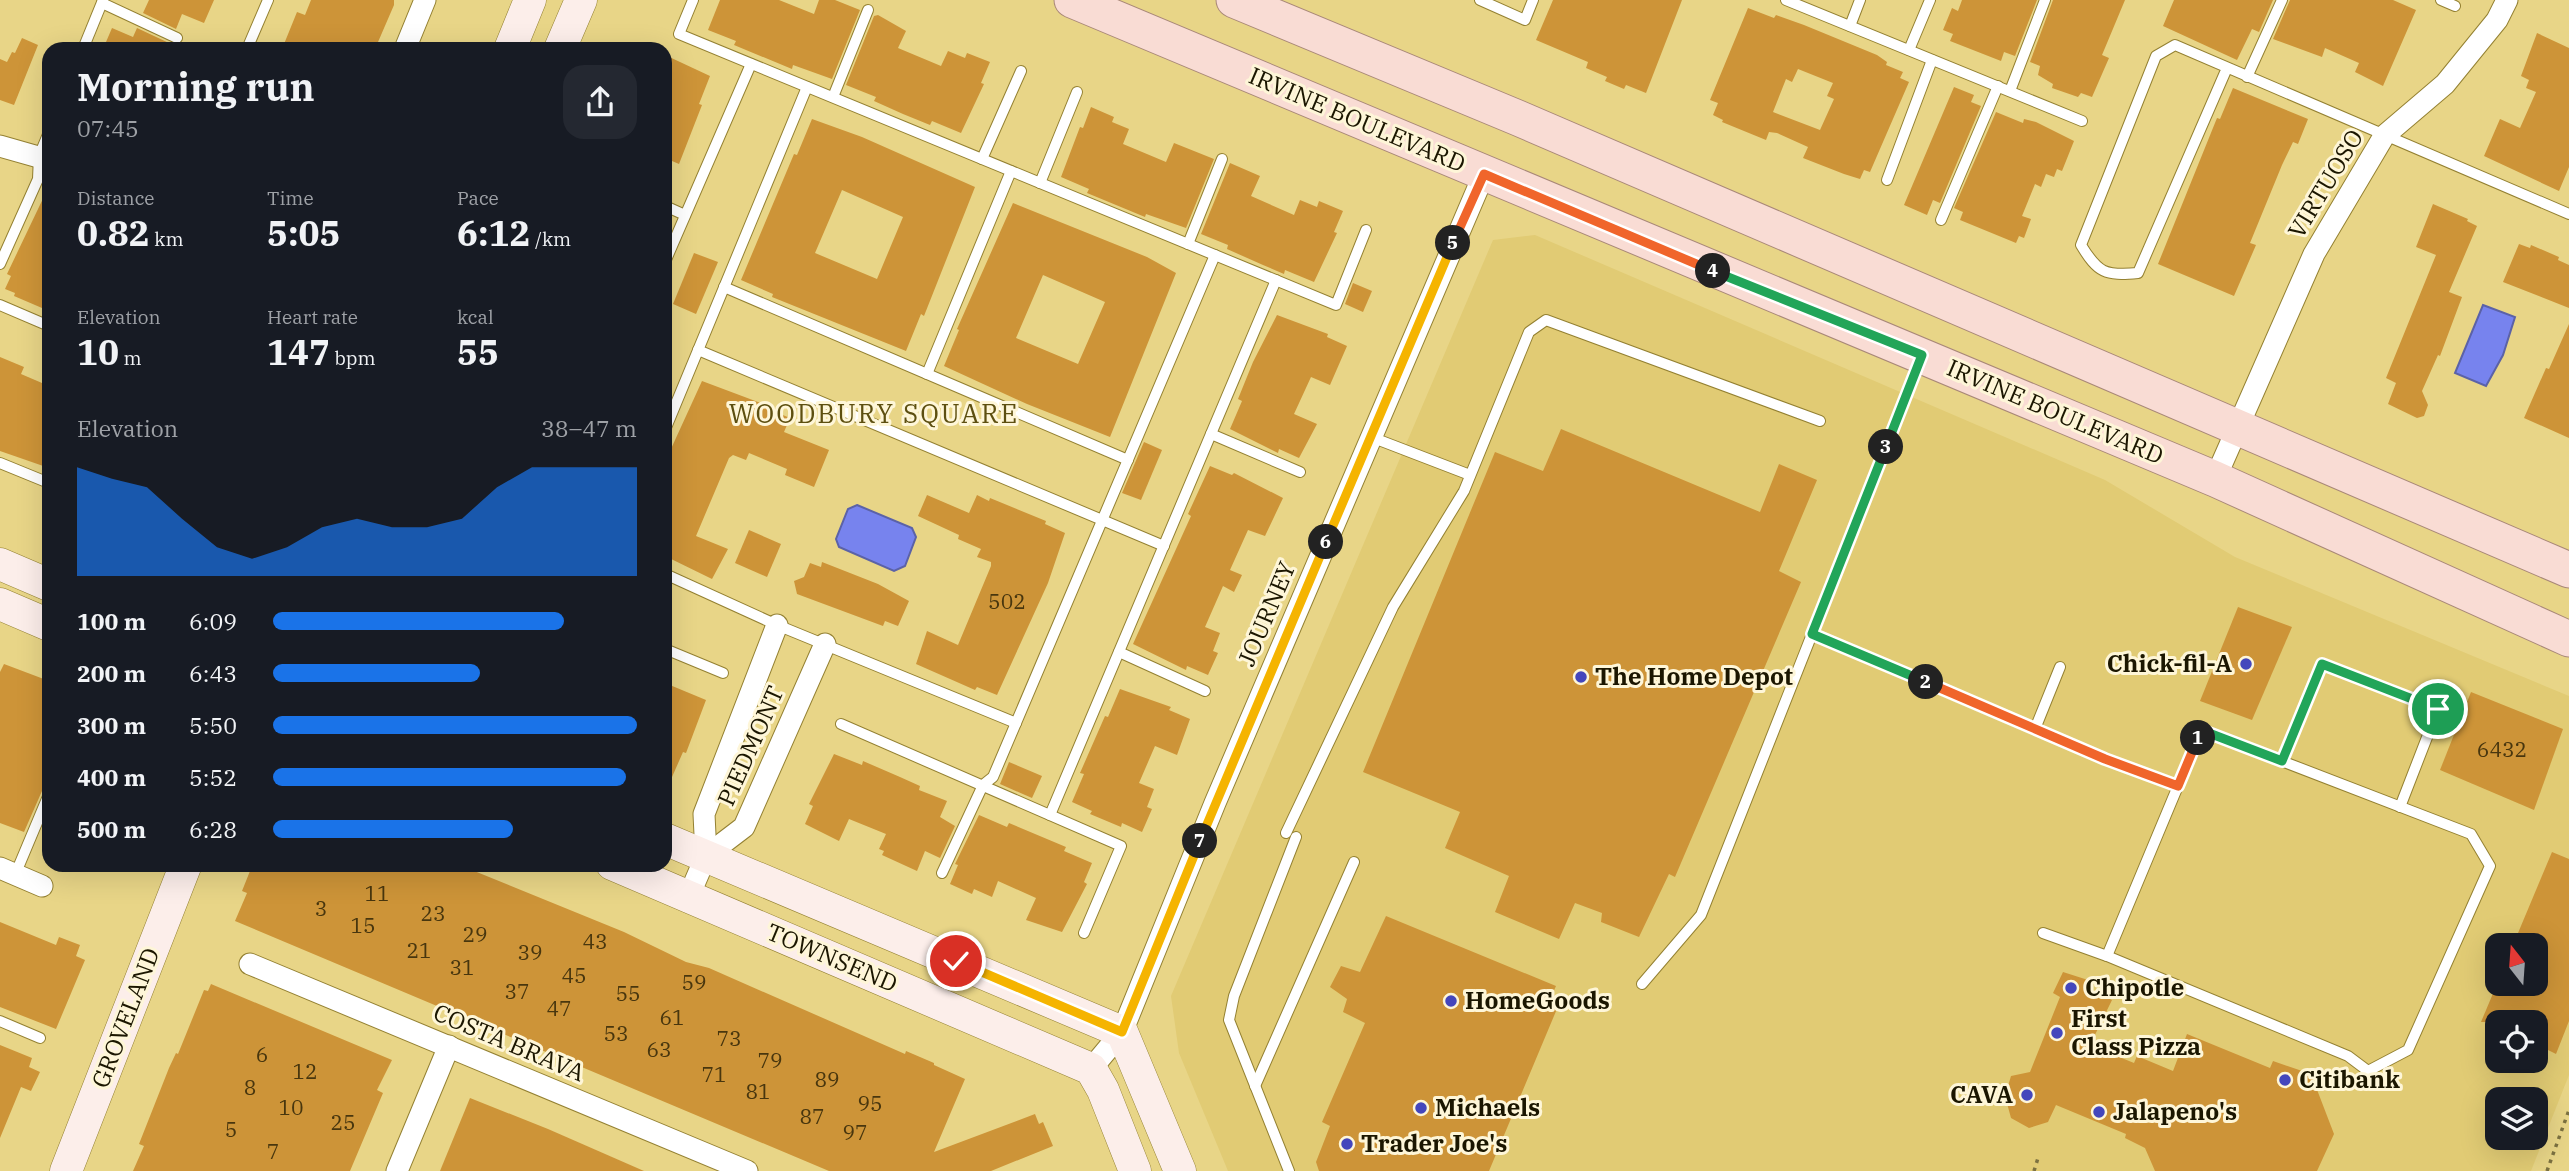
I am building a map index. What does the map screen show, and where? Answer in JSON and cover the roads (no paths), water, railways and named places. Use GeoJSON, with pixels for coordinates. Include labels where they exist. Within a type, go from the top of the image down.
{"type":"FeatureCollection","features":[{"type":"Feature","properties":{"kind":"main road","name":"IRVINE BOULEVARD"},"geometry":{"type":"LineString","coordinates":[[1072,0],[1744,284],[1922,355],[2215,479],[2569,639]]}},
{"type":"Feature","properties":{"kind":"main road"},"geometry":{"type":"LineString","coordinates":[[1234,0],[1518,118],[2569,570]]}},
{"type":"Feature","properties":{"kind":"street"},"geometry":{"type":"LineString","coordinates":[[408,42],[425,0]]}},
{"type":"Feature","properties":{"kind":"street"},"geometry":{"type":"LineString","coordinates":[[513,42],[530,0]]}},
{"type":"Feature","properties":{"kind":"street"},"geometry":{"type":"LineString","coordinates":[[563,42],[581,0]]}},
{"type":"Feature","properties":{"kind":"street","name":"VIRTUOSO"},"geometry":{"type":"LineString","coordinates":[[2215,479],[2314,254],[2384,136],[2445,85],[2497,20],[2507,0]]}},
{"type":"Feature","properties":{"kind":"street"},"geometry":{"type":"LineString","coordinates":[[0,146],[42,157]]}},
{"type":"Feature","properties":{"kind":"street","name":"JOURNEY"},"geometry":{"type":"LineString","coordinates":[[1091,1069],[1122,1032],[1215,803],[1484,174]]}},
{"type":"Feature","properties":{"kind":"street"},"geometry":{"type":"LineString","coordinates":[[0,564],[42,582]]}},
{"type":"Feature","properties":{"kind":"street"},"geometry":{"type":"LineString","coordinates":[[0,604],[42,622]]}},
{"type":"Feature","properties":{"kind":"street","name":"PIEDMONT"},"geometry":{"type":"LineString","coordinates":[[688,898],[706,856],[704,814],[777,625]]}},
{"type":"Feature","properties":{"kind":"street","name":"PIEDMONT"},"geometry":{"type":"LineString","coordinates":[[706,856],[744,827],[825,644]]}},
{"type":"Feature","properties":{"kind":"street","name":"TOWNSEND"},"geometry":{"type":"LineString","coordinates":[[672,842],[1122,1032]]}},
{"type":"Feature","properties":{"kind":"street"},"geometry":{"type":"LineString","coordinates":[[8,872],[42,886]]}},
{"type":"Feature","properties":{"kind":"street","name":"GROVELAND"},"geometry":{"type":"LineString","coordinates":[[66,1171],[183,872]]}},
{"type":"Feature","properties":{"kind":"street","name":"TOWNSEND"},"geometry":{"type":"LineString","coordinates":[[630,872],[1091,1069]]}},
{"type":"Feature","properties":{"kind":"street","name":"COSTA BRAVA"},"geometry":{"type":"LineString","coordinates":[[250,964],[747,1171]]}},
{"type":"Feature","properties":{"kind":"street"},"geometry":{"type":"LineString","coordinates":[[1122,1032],[1180,1171]]}},
{"type":"Feature","properties":{"kind":"street"},"geometry":{"type":"LineString","coordinates":[[397,1171],[449,1046]]}},
{"type":"Feature","properties":{"kind":"street"},"geometry":{"type":"LineString","coordinates":[[1091,1069],[1103,1090],[1135,1171]]}},
{"type":"Feature","properties":{"kind":"lane"},"geometry":{"type":"LineString","coordinates":[[250,42],[268,0]]}},
{"type":"Feature","properties":{"kind":"lane"},"geometry":{"type":"LineString","coordinates":[[693,0],[679,34],[1336,305],[1367,230]]}},
{"type":"Feature","properties":{"kind":"lane"},"geometry":{"type":"LineString","coordinates":[[1480,0],[1525,20],[1533,0]]}},
{"type":"Feature","properties":{"kind":"lane"},"geometry":{"type":"LineString","coordinates":[[1786,0],[2082,121]]}},
{"type":"Feature","properties":{"kind":"lane"},"geometry":{"type":"LineString","coordinates":[[1850,26],[1860,0]]}},
{"type":"Feature","properties":{"kind":"lane"},"geometry":{"type":"LineString","coordinates":[[1909,50],[1930,0]]}},
{"type":"Feature","properties":{"kind":"lane"},"geometry":{"type":"LineString","coordinates":[[2010,91],[2045,0]]}},
{"type":"Feature","properties":{"kind":"lane"},"geometry":{"type":"LineString","coordinates":[[2247,77],[2282,0]]}},
{"type":"Feature","properties":{"kind":"lane"},"geometry":{"type":"LineString","coordinates":[[2441,0],[2455,6]]}},
{"type":"Feature","properties":{"kind":"lane"},"geometry":{"type":"LineString","coordinates":[[86,42],[102,1],[177,38]]}},
{"type":"Feature","properties":{"kind":"lane"},"geometry":{"type":"LineString","coordinates":[[833,97],[867,10]]}},
{"type":"Feature","properties":{"kind":"lane"},"geometry":{"type":"LineString","coordinates":[[2227,68],[2138,273],[2112,275],[2093,266],[2081,245],[2156,55],[2175,45],[2384,136],[2568,210]]}},
{"type":"Feature","properties":{"kind":"lane"},"geometry":{"type":"LineString","coordinates":[[1887,180],[1932,60]]}},
{"type":"Feature","properties":{"kind":"lane"},"geometry":{"type":"LineString","coordinates":[[672,246],[751,64]]}},
{"type":"Feature","properties":{"kind":"lane"},"geometry":{"type":"LineString","coordinates":[[982,159],[1021,71]]}},
{"type":"Feature","properties":{"kind":"lane"},"geometry":{"type":"LineString","coordinates":[[1941,220],[1998,86]]}},
{"type":"Feature","properties":{"kind":"lane"},"geometry":{"type":"LineString","coordinates":[[672,413],[807,87]]}},
{"type":"Feature","properties":{"kind":"lane"},"geometry":{"type":"LineString","coordinates":[[1040,183],[1077,92]]}},
{"type":"Feature","properties":{"kind":"lane"},"geometry":{"type":"LineString","coordinates":[[1188,244],[1222,159]]}},
{"type":"Feature","properties":{"kind":"lane"},"geometry":{"type":"LineString","coordinates":[[0,264],[42,165]]}},
{"type":"Feature","properties":{"kind":"lane"},"geometry":{"type":"LineString","coordinates":[[927,374],[1011,171]]}},
{"type":"Feature","properties":{"kind":"lane"},"geometry":{"type":"LineString","coordinates":[[672,209],[685,215]]}},
{"type":"Feature","properties":{"kind":"lane"},"geometry":{"type":"LineString","coordinates":[[942,873],[983,785],[993,777],[1215,255]]}},
{"type":"Feature","properties":{"kind":"lane"},"geometry":{"type":"LineString","coordinates":[[1050,815],[1276,280]]}},
{"type":"Feature","properties":{"kind":"lane"},"geometry":{"type":"LineString","coordinates":[[724,287],[1128,460]]}},
{"type":"Feature","properties":{"kind":"lane"},"geometry":{"type":"LineString","coordinates":[[0,305],[42,323]]}},
{"type":"Feature","properties":{"kind":"lane"},"geometry":{"type":"LineString","coordinates":[[1289,1171],[1229,1020],[1234,996],[1291,835],[1392,607],[1464,491],[1529,332],[1546,320],[1820,421]]}},
{"type":"Feature","properties":{"kind":"lane"},"geometry":{"type":"LineString","coordinates":[[698,350],[1164,546]]}},
{"type":"Feature","properties":{"kind":"lane"},"geometry":{"type":"LineString","coordinates":[[1642,985],[1701,915],[1922,355]]}},
{"type":"Feature","properties":{"kind":"lane"},"geometry":{"type":"LineString","coordinates":[[1211,434],[1300,472]]}},
{"type":"Feature","properties":{"kind":"lane"},"geometry":{"type":"LineString","coordinates":[[1371,437],[1470,475]]}},
{"type":"Feature","properties":{"kind":"lane"},"geometry":{"type":"LineString","coordinates":[[0,463],[42,480]]}},
{"type":"Feature","properties":{"kind":"lane"},"geometry":{"type":"LineString","coordinates":[[672,576],[777,625],[1016,723]]}},
{"type":"Feature","properties":{"kind":"lane"},"geometry":{"type":"LineString","coordinates":[[1812,634],[2035,729],[2178,786]]}},
{"type":"Feature","properties":{"kind":"lane"},"geometry":{"type":"LineString","coordinates":[[672,652],[723,673]]}},
{"type":"Feature","properties":{"kind":"lane"},"geometry":{"type":"LineString","coordinates":[[1119,652],[1205,691]]}},
{"type":"Feature","properties":{"kind":"lane"},"geometry":{"type":"LineString","coordinates":[[2282,761],[2322,664],[2382,687],[2438,709],[2400,807]]}},
{"type":"Feature","properties":{"kind":"lane"},"geometry":{"type":"LineString","coordinates":[[2035,729],[2060,667]]}},
{"type":"Feature","properties":{"kind":"lane"},"geometry":{"type":"LineString","coordinates":[[841,724],[1121,846],[1084,933]]}},
{"type":"Feature","properties":{"kind":"lane"},"geometry":{"type":"LineString","coordinates":[[2043,933],[2107,956],[2348,1056],[2368,1071],[2408,1050],[2490,866],[2471,834],[2201,730],[2107,956]]}},
{"type":"Feature","properties":{"kind":"lane"},"geometry":{"type":"LineString","coordinates":[[8,872],[42,807]]}},
{"type":"Feature","properties":{"kind":"lane"},"geometry":{"type":"LineString","coordinates":[[1255,1086],[1354,862]]}},
{"type":"Feature","properties":{"kind":"lane"},"geometry":{"type":"LineString","coordinates":[[0,1021],[40,1038]]}},
{"type":"Feature","properties":{"kind":"water"},"geometry":{"type":"Polygon","coordinates":[[[2483,305],[2515,317],[2503,355],[2486,386],[2455,373],[2483,305]]]}},
{"type":"Feature","properties":{"kind":"water"},"geometry":{"type":"Polygon","coordinates":[[[857,505],[912,528],[916,537],[905,566],[894,571],[839,547],[836,539],[848,509],[857,505]]]}},
{"type":"Feature","properties":{"kind":"place","name":"Chick-fil-A"},"geometry":{"type":"Point","coordinates":[2246,664]}},
{"type":"Feature","properties":{"kind":"place","name":"The Home Depot"},"geometry":{"type":"Point","coordinates":[1581,677]}},
{"type":"Feature","properties":{"kind":"place","name":"Chipotle"},"geometry":{"type":"Point","coordinates":[2071,988]}},
{"type":"Feature","properties":{"kind":"place","name":"HomeGoods"},"geometry":{"type":"Point","coordinates":[1451,1001]}},
{"type":"Feature","properties":{"kind":"place","name":"First Class Pizza"},"geometry":{"type":"Point","coordinates":[2057,1033]}},
{"type":"Feature","properties":{"kind":"place","name":"Citibank"},"geometry":{"type":"Point","coordinates":[2285,1080]}},
{"type":"Feature","properties":{"kind":"place","name":"CAVA"},"geometry":{"type":"Point","coordinates":[2027,1095]}},
{"type":"Feature","properties":{"kind":"place","name":"Michaels"},"geometry":{"type":"Point","coordinates":[1421,1108]}},
{"type":"Feature","properties":{"kind":"place","name":"Jalapeno's"},"geometry":{"type":"Point","coordinates":[2099,1112]}},
{"type":"Feature","properties":{"kind":"place","name":"Trader Joe's"},"geometry":{"type":"Point","coordinates":[1347,1144]}},
{"type":"Feature","properties":{"kind":"district","name":"WOODBURY SQUARE"},"geometry":{"type":"Point","coordinates":[874,414]}}]}
